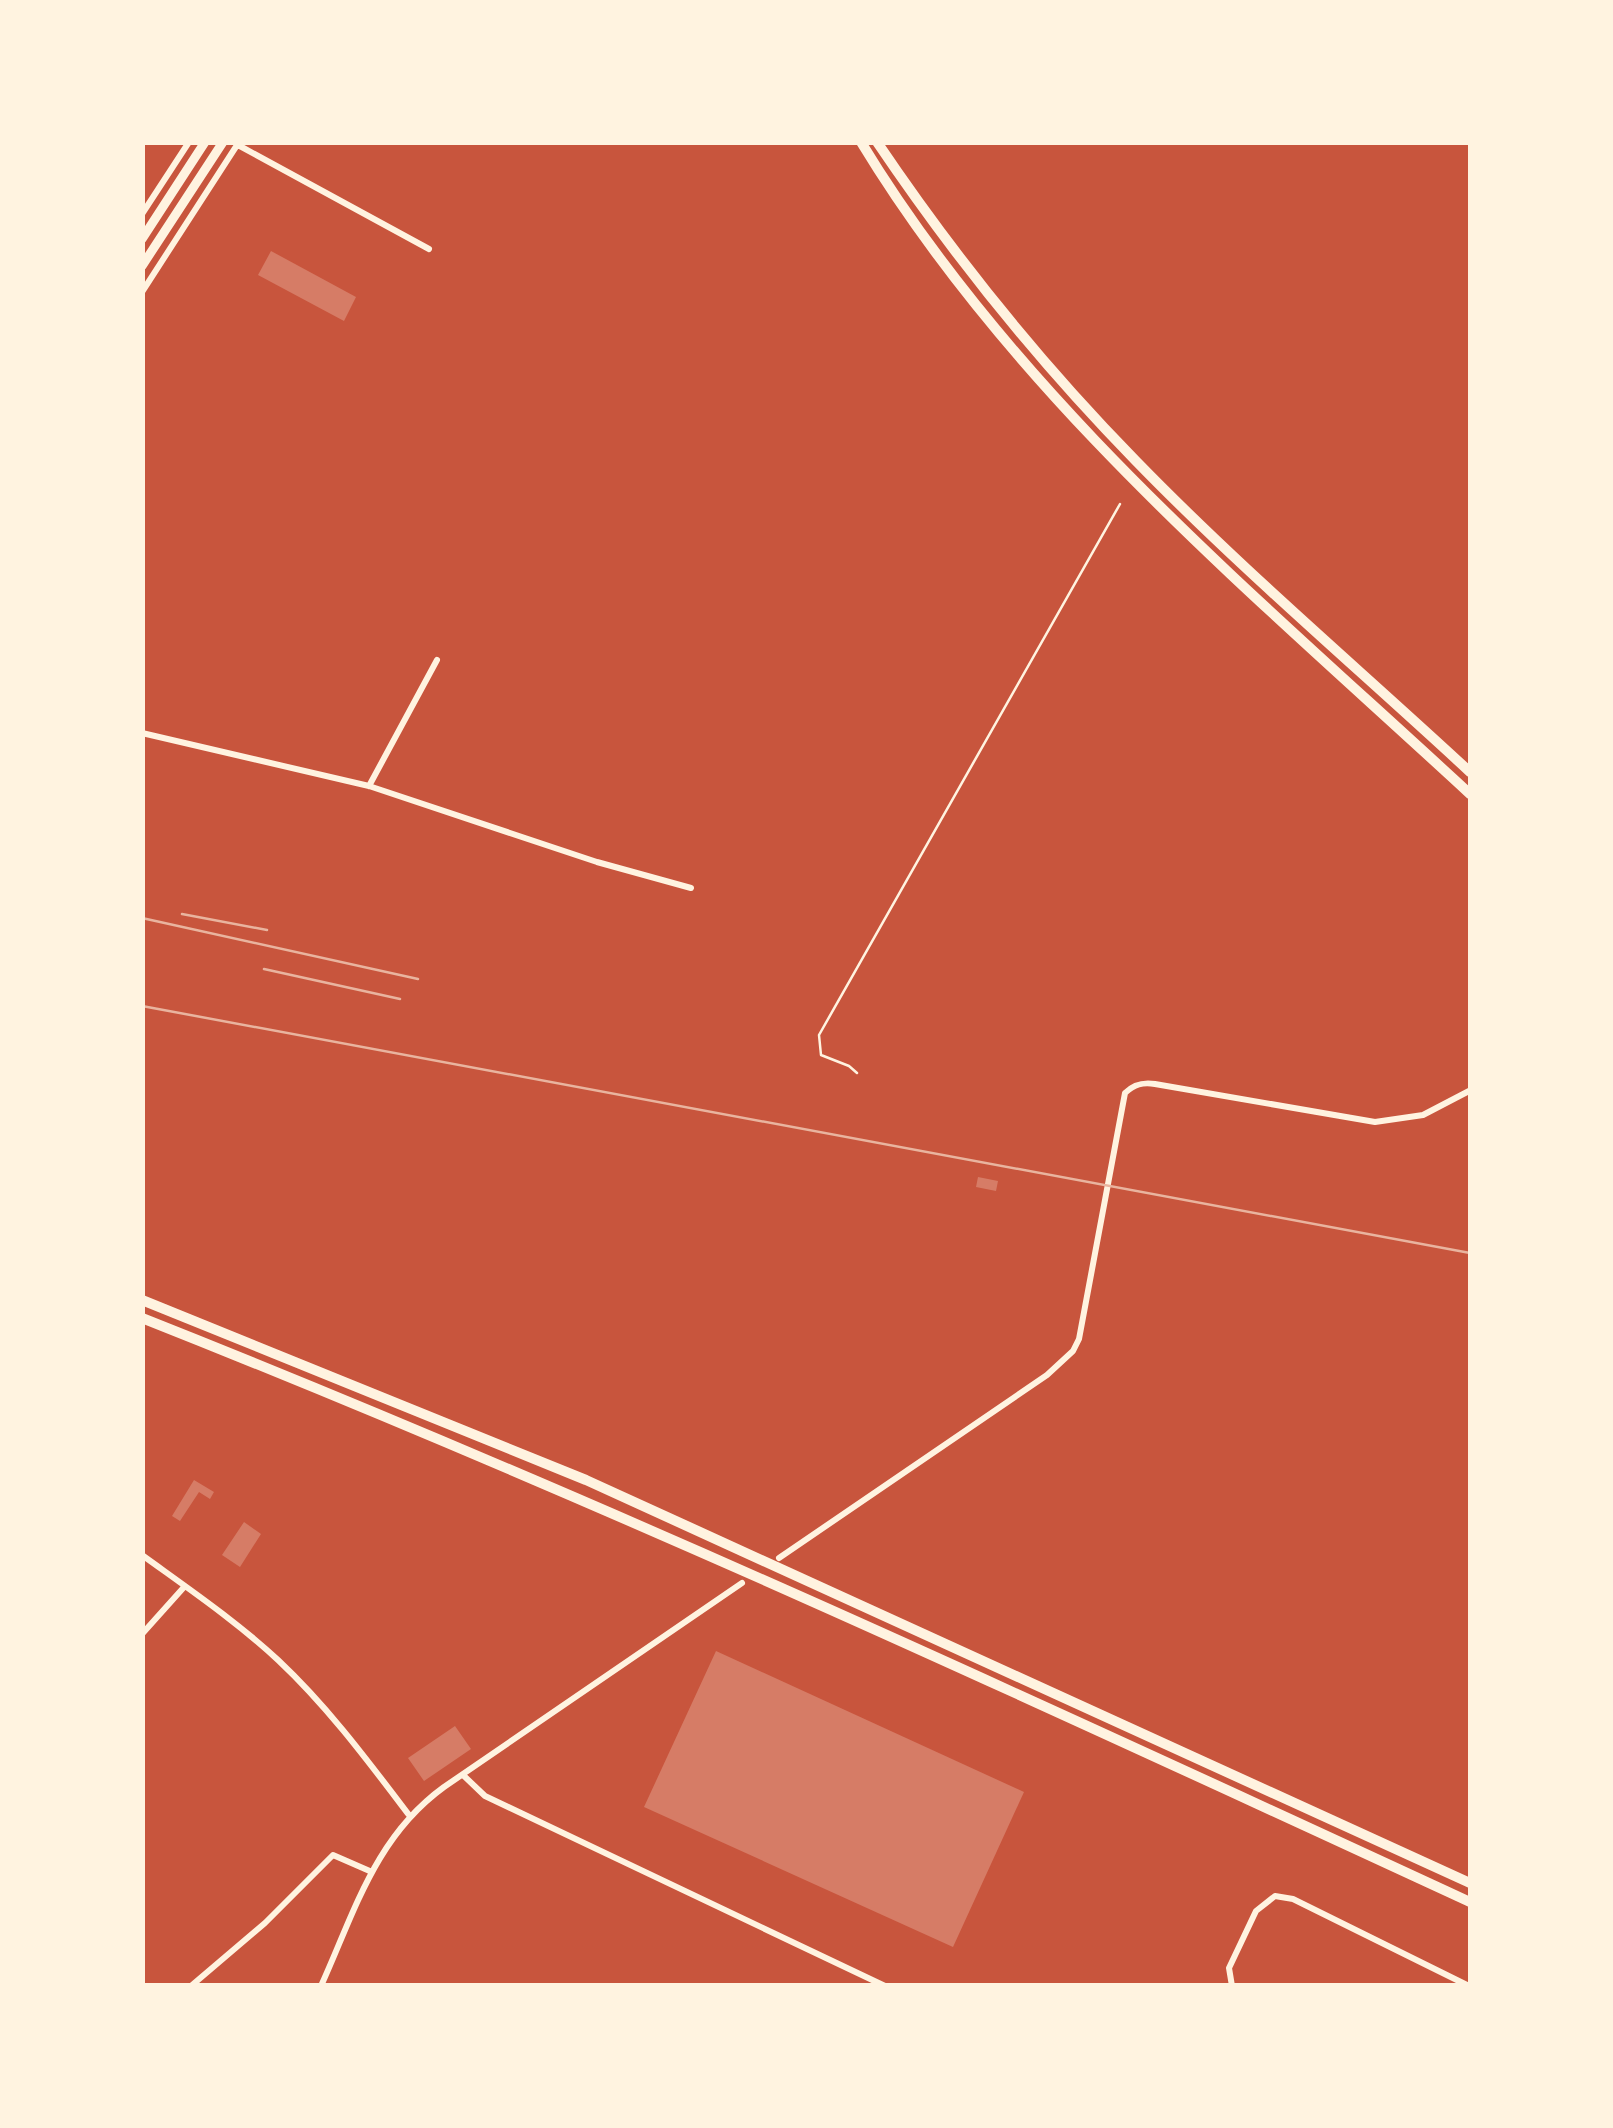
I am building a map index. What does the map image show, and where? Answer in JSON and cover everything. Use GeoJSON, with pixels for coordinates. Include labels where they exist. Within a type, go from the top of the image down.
{"type":"FeatureCollection","features":[{"type":"Feature","properties":{"kind":"highway"},"geometry":{"type":"LineString","coordinates":[[861,142],[918,228],[1015,353],[1095,441],[1470,794]]}},
{"type":"Feature","properties":{"kind":"highway"},"geometry":{"type":"LineString","coordinates":[[877,142],[985,290],[1086,408],[1195,519],[1470,772]]}},
{"type":"Feature","properties":{"kind":"highway"},"geometry":{"type":"LineString","coordinates":[[142,1300],[586,1480],[1470,1884]]}},
{"type":"Feature","properties":{"kind":"highway"},"geometry":{"type":"LineString","coordinates":[[142,1318],[474,1452],[654,1530],[1470,1902]]}},
{"type":"Feature","properties":{"kind":"main road"},"geometry":{"type":"LineString","coordinates":[[142,239],[205,142]]}},
{"type":"Feature","properties":{"kind":"main road"},"geometry":{"type":"LineString","coordinates":[[142,266],[223,142]]}},
{"type":"Feature","properties":{"kind":"street"},"geometry":{"type":"LineString","coordinates":[[142,214],[189,142]]}},
{"type":"Feature","properties":{"kind":"street"},"geometry":{"type":"LineString","coordinates":[[142,292],[238,144],[429,249]]}},
{"type":"Feature","properties":{"kind":"street"},"geometry":{"type":"LineString","coordinates":[[369,786],[437,660]]}},
{"type":"Feature","properties":{"kind":"street"},"geometry":{"type":"LineString","coordinates":[[142,733],[369,786],[596,862],[691,888]]}},
{"type":"Feature","properties":{"kind":"street"},"geometry":{"type":"LineString","coordinates":[[780,1558],[1062,1362],[1079,1338],[1125,1094],[1144,1082],[1375,1122],[1423,1116],[1469,1091]]}},
{"type":"Feature","properties":{"kind":"street"},"geometry":{"type":"LineString","coordinates":[[142,1555],[248,1633],[294,1675],[360,1750],[409,1815]]}},
{"type":"Feature","properties":{"kind":"street"},"geometry":{"type":"LineString","coordinates":[[321,1986],[372,1872],[391,1837],[409,1815],[742,1584]]}},
{"type":"Feature","properties":{"kind":"street"},"geometry":{"type":"LineString","coordinates":[[142,1634],[185,1586]]}},
{"type":"Feature","properties":{"kind":"street"},"geometry":{"type":"LineString","coordinates":[[463,1775],[486,1796],[884,1986]]}},
{"type":"Feature","properties":{"kind":"street"},"geometry":{"type":"LineString","coordinates":[[190,1986],[265,1923],[333,1855],[372,1872]]}},
{"type":"Feature","properties":{"kind":"street"},"geometry":{"type":"LineString","coordinates":[[1232,1986],[1228,1968],[1256,1911],[1275,1896],[1293,1899],[1469,1986]]}},
{"type":"Feature","properties":{"kind":"path"},"geometry":{"type":"LineString","coordinates":[[856,1073],[849,1066],[821,1055],[819,1036],[1120,504]]}},
{"type":"Feature","properties":{"kind":"building"},"geometry":{"type":"Polygon","coordinates":[[[271,251],[356,297],[344,321],[258,275],[271,251]]]}},
{"type":"Feature","properties":{"kind":"building"},"geometry":{"type":"Polygon","coordinates":[[[978,1177],[998,1181],[996,1191],[976,1187],[978,1177]]]}},
{"type":"Feature","properties":{"kind":"building"},"geometry":{"type":"Polygon","coordinates":[[[194,1480],[214,1492],[210,1499],[199,1492],[180,1521],[172,1516],[194,1480]]]}},
{"type":"Feature","properties":{"kind":"building"},"geometry":{"type":"Polygon","coordinates":[[[244,1522],[261,1534],[240,1567],[222,1555],[244,1522]]]}},
{"type":"Feature","properties":{"kind":"building"},"geometry":{"type":"Polygon","coordinates":[[[716,1651],[1024,1792],[953,1947],[644,1807],[716,1651]]]}},
{"type":"Feature","properties":{"kind":"building"},"geometry":{"type":"Polygon","coordinates":[[[455,1726],[471,1749],[424,1781],[408,1758],[455,1726]]]}},
{"type":"Feature","properties":{"kind":"railway"},"geometry":{"type":"LineString","coordinates":[[182,914],[267,930]]}},
{"type":"Feature","properties":{"kind":"railway"},"geometry":{"type":"LineString","coordinates":[[142,918],[418,979]]}},
{"type":"Feature","properties":{"kind":"railway"},"geometry":{"type":"LineString","coordinates":[[264,969],[400,999]]}},
{"type":"Feature","properties":{"kind":"railway"},"geometry":{"type":"LineString","coordinates":[[142,1006],[1470,1253]]}}]}
